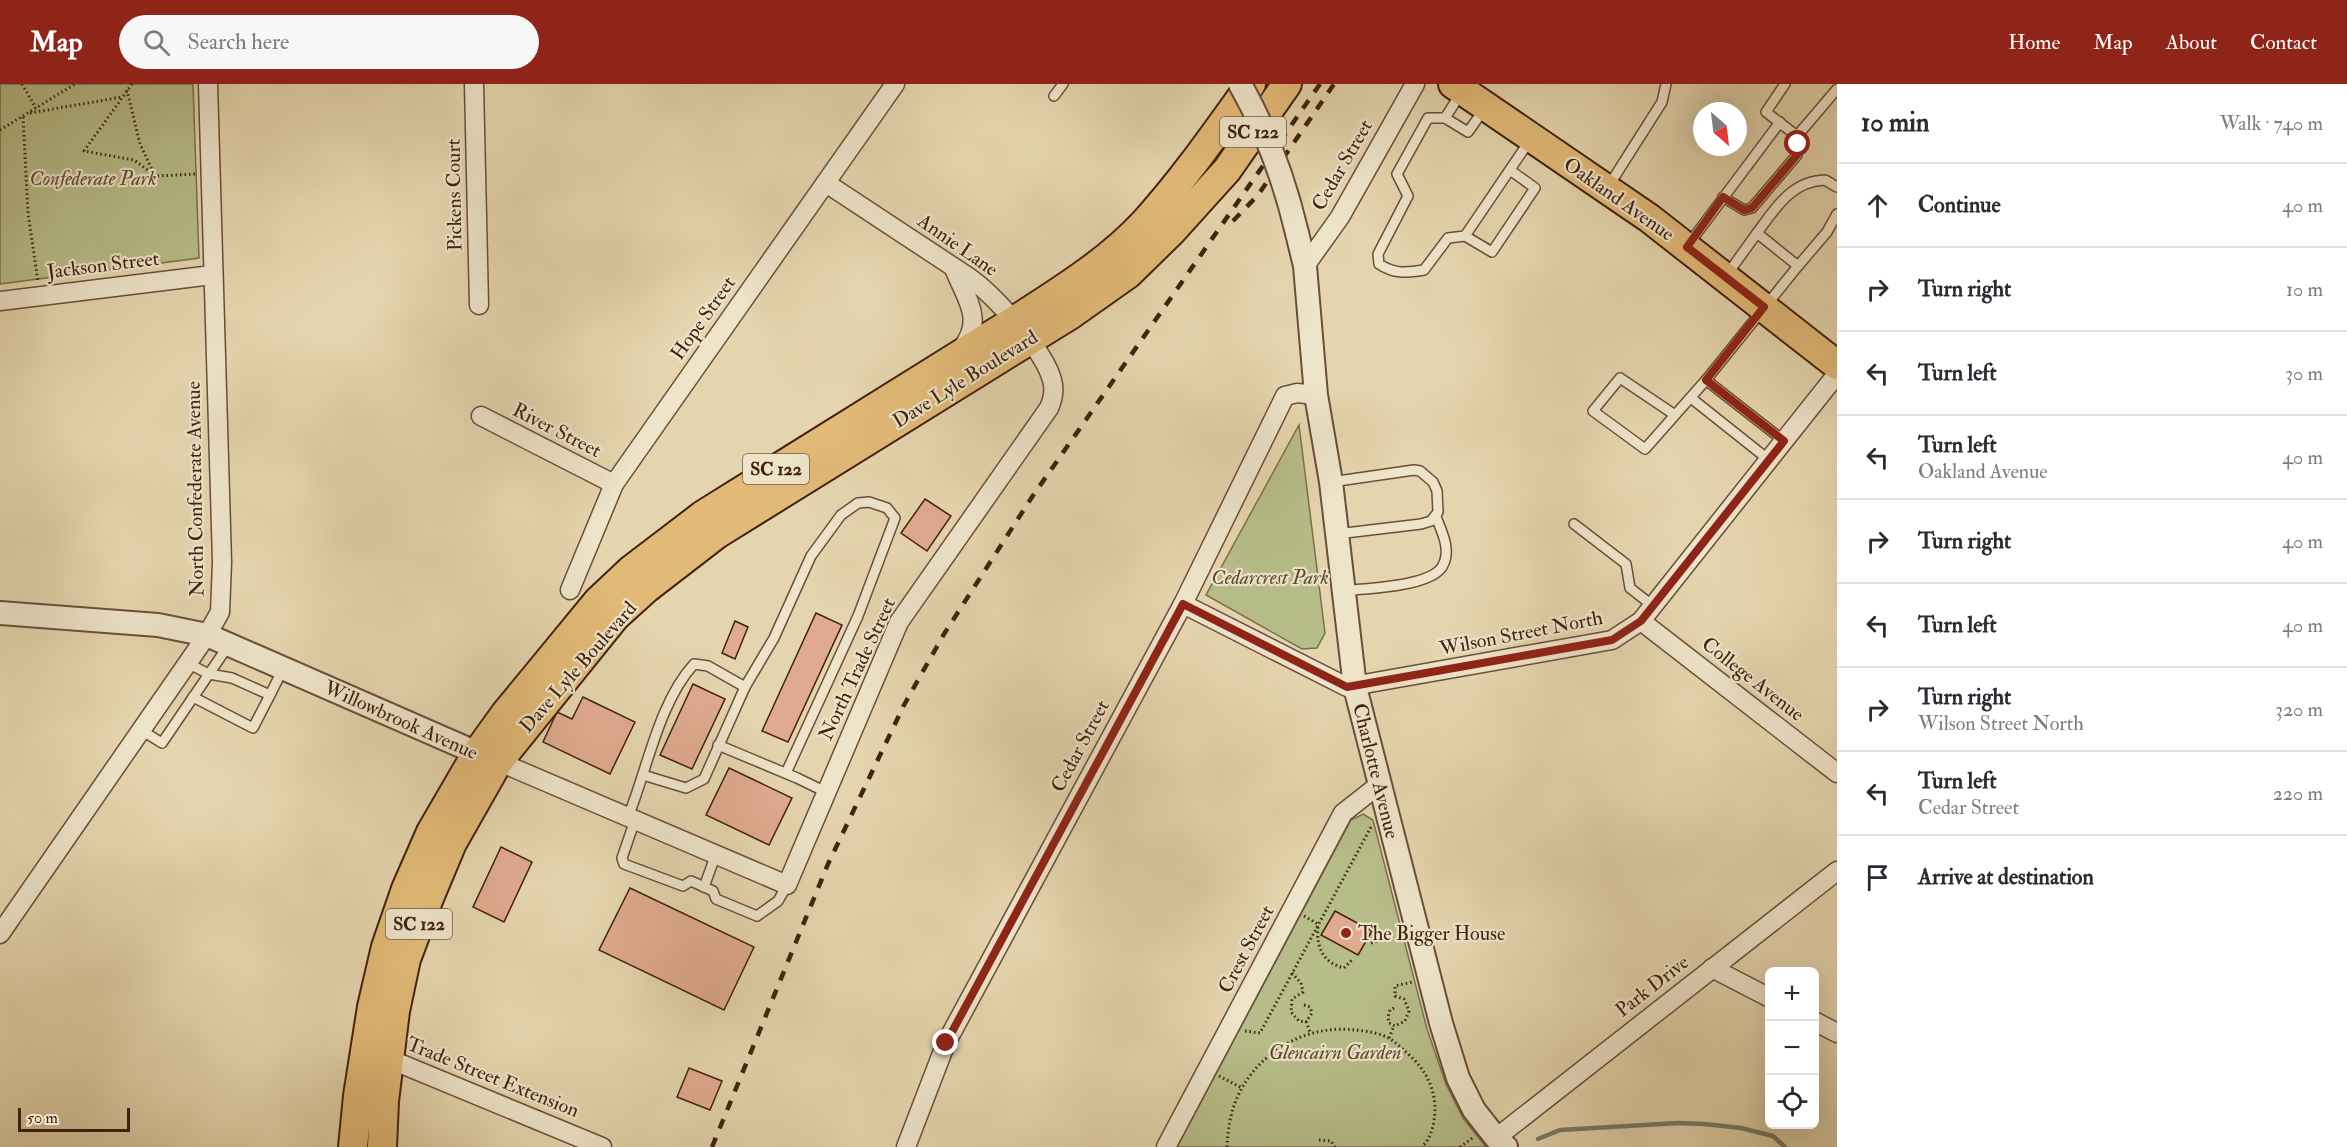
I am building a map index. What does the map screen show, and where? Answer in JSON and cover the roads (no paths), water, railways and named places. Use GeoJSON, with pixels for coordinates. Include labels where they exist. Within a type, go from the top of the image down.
{"type":"FeatureCollection","features":[{"type":"Feature","properties":{"kind":"main road","name":"Dave Lyle Boulevard"},"geometry":{"type":"LineString","coordinates":[[488,757],[615,617],[647,588],[717,534],[1021,331],[1145,222],[1201,153],[1251,84]]}},
{"type":"Feature","properties":{"kind":"main road","name":"Dave Lyle Boulevard"},"geometry":{"type":"LineString","coordinates":[[353,1147],[358,1096],[395,1011],[406,959],[429,898],[488,757],[574,630],[598,601],[631,570],[703,514],[956,357],[1021,331],[1101,294],[1153,252],[1227,170],[1287,84]]}},
{"type":"Feature","properties":{"kind":"main road","name":"Oakland Avenue"},"geometry":{"type":"LineString","coordinates":[[1458,87],[1687,247],[1837,365]]}},
{"type":"Feature","properties":{"kind":"main road","name":"Dave Lyle Boulevard"},"geometry":{"type":"LineString","coordinates":[[377,1055],[382,1147]]}},
{"type":"Feature","properties":{"kind":"street","name":"North Confederate Avenue"},"geometry":{"type":"LineString","coordinates":[[0,934],[207,635],[220,612],[222,562],[208,84]]}},
{"type":"Feature","properties":{"kind":"street","name":"Pickens Court"},"geometry":{"type":"LineString","coordinates":[[474,84],[479,305]]}},
{"type":"Feature","properties":{"kind":"street","name":"Hope Street"},"geometry":{"type":"LineString","coordinates":[[570,590],[614,484],[895,84]]}},
{"type":"Feature","properties":{"kind":"street","name":"Charlotte Avenue"},"geometry":{"type":"LineString","coordinates":[[1240,84],[1262,129],[1289,197],[1305,266],[1316,395],[1331,482],[1355,687],[1441,1023],[1458,1078],[1474,1110],[1501,1142]]}},
{"type":"Feature","properties":{"kind":"street","name":"Cedar Street"},"geometry":{"type":"LineString","coordinates":[[1305,266],[1340,217],[1415,84]]}},
{"type":"Feature","properties":{"kind":"street","name":"Annie Lane"},"geometry":{"type":"LineString","coordinates":[[826,183],[989,293],[1021,331],[1044,364],[1053,383],[1053,398],[1035,429]]}},
{"type":"Feature","properties":{"kind":"street"},"geometry":{"type":"LineString","coordinates":[[954,268],[966,294],[974,320],[969,341],[956,357]]}},
{"type":"Feature","properties":{"kind":"street","name":"Jackson Street"},"geometry":{"type":"LineString","coordinates":[[0,301],[212,275]]}},
{"type":"Feature","properties":{"kind":"street","name":"Wilson Street North"},"geometry":{"type":"LineString","coordinates":[[1355,687],[1612,640],[1641,621],[1837,374]]}},
{"type":"Feature","properties":{"kind":"street","name":"Cedar Street"},"geometry":{"type":"LineString","coordinates":[[906,1147],[946,1043],[1183,604],[1285,396],[1297,393],[1316,395]]}},
{"type":"Feature","properties":{"kind":"street","name":"River Street"},"geometry":{"type":"LineString","coordinates":[[481,416],[614,484]]}},
{"type":"Feature","properties":{"kind":"street","name":"North Trade Street"},"geometry":{"type":"LineString","coordinates":[[787,885],[899,622],[1035,429]]}},
{"type":"Feature","properties":{"kind":"street"},"geometry":{"type":"LineString","coordinates":[[1183,604],[1347,687],[1355,687]]}},
{"type":"Feature","properties":{"kind":"street","name":"Willowbrook Avenue"},"geometry":{"type":"LineString","coordinates":[[0,613],[158,625],[207,635],[787,885]]}},
{"type":"Feature","properties":{"kind":"street","name":"College Avenue"},"geometry":{"type":"LineString","coordinates":[[1641,621],[1837,773]]}},
{"type":"Feature","properties":{"kind":"street","name":"Crest Street"},"geometry":{"type":"LineString","coordinates":[[1166,1147],[1217,1071],[1344,813],[1380,784]]}},
{"type":"Feature","properties":{"kind":"street","name":"Park Drive"},"geometry":{"type":"LineString","coordinates":[[1501,1142],[1712,968],[1837,871]]}},
{"type":"Feature","properties":{"kind":"street"},"geometry":{"type":"LineString","coordinates":[[1712,968],[1765,995]]}},
{"type":"Feature","properties":{"kind":"street"},"geometry":{"type":"LineString","coordinates":[[1819,1023],[1837,1033]]}},
{"type":"Feature","properties":{"kind":"street","name":"Trade Street Extension"},"geometry":{"type":"LineString","coordinates":[[377,1055],[602,1147]]}},
{"type":"Feature","properties":{"kind":"lane"},"geometry":{"type":"LineString","coordinates":[[1054,96],[1063,84]]}},
{"type":"Feature","properties":{"kind":"lane"},"geometry":{"type":"LineString","coordinates":[[1607,189],[1662,102],[1666,84]]}},
{"type":"Feature","properties":{"kind":"lane"},"geometry":{"type":"LineString","coordinates":[[1785,84],[1766,112],[1797,136]]}},
{"type":"Feature","properties":{"kind":"lane"},"geometry":{"type":"LineString","coordinates":[[1445,118],[1458,87]]}},
{"type":"Feature","properties":{"kind":"lane"},"geometry":{"type":"LineString","coordinates":[[1723,197],[1744,210],[1752,208],[1797,155],[1797,136],[1837,89]]}},
{"type":"Feature","properties":{"kind":"lane"},"geometry":{"type":"LineString","coordinates":[[1486,106],[1468,132],[1445,118],[1428,118],[1397,174],[1408,196],[1382,243],[1378,254],[1379,264],[1390,272],[1407,273],[1424,270],[1448,238],[1465,236],[1492,252],[1535,188],[1510,170]]}},
{"type":"Feature","properties":{"kind":"lane"},"geometry":{"type":"LineString","coordinates":[[1687,247],[1780,122]]}},
{"type":"Feature","properties":{"kind":"lane"},"geometry":{"type":"LineString","coordinates":[[1465,236],[1532,138]]}},
{"type":"Feature","properties":{"kind":"lane"},"geometry":{"type":"LineString","coordinates":[[1725,277],[1781,201],[1800,186],[1825,180],[1837,187]]}},
{"type":"Feature","properties":{"kind":"lane"},"geometry":{"type":"LineString","coordinates":[[1675,415],[1620,378],[1593,411],[1645,449],[1691,398],[1827,232],[1837,214]]}},
{"type":"Feature","properties":{"kind":"lane"},"geometry":{"type":"LineString","coordinates":[[1757,233],[1798,266]]}},
{"type":"Feature","properties":{"kind":"lane"},"geometry":{"type":"LineString","coordinates":[[1706,380],[1784,441]]}},
{"type":"Feature","properties":{"kind":"lane"},"geometry":{"type":"LineString","coordinates":[[1691,398],[1769,460]]}},
{"type":"Feature","properties":{"kind":"lane"},"geometry":{"type":"LineString","coordinates":[[1331,482],[1414,470],[1420,471],[1433,482],[1437,491],[1438,512],[1431,522],[1337,534]]}},
{"type":"Feature","properties":{"kind":"lane"},"geometry":{"type":"LineString","coordinates":[[643,775],[686,788],[704,779],[745,687],[774,638],[811,556],[841,515],[858,503],[869,502],[887,508],[895,518],[890,534],[858,616],[786,773]]}},
{"type":"Feature","properties":{"kind":"lane"},"geometry":{"type":"LineString","coordinates":[[1344,591],[1413,582],[1438,572],[1444,561],[1445,543],[1436,517]]}},
{"type":"Feature","properties":{"kind":"lane"},"geometry":{"type":"LineString","coordinates":[[1574,524],[1626,564],[1629,586],[1653,606]]}},
{"type":"Feature","properties":{"kind":"lane"},"geometry":{"type":"LineString","coordinates":[[141,730],[162,743],[229,645]]}},
{"type":"Feature","properties":{"kind":"lane"},"geometry":{"type":"LineString","coordinates":[[187,663],[209,674],[232,678],[270,695]]}},
{"type":"Feature","properties":{"kind":"lane"},"geometry":{"type":"LineString","coordinates":[[745,687],[708,666],[694,664],[673,693],[643,775],[621,858],[624,864],[683,886],[691,881],[712,891],[716,899],[757,916],[777,901],[787,885]]}},
{"type":"Feature","properties":{"kind":"lane"},"geometry":{"type":"LineString","coordinates":[[193,697],[253,728],[283,668]]}},
{"type":"Feature","properties":{"kind":"lane"},"geometry":{"type":"LineString","coordinates":[[718,745],[826,792]]}},
{"type":"Feature","properties":{"kind":"lane"},"geometry":{"type":"LineString","coordinates":[[704,887],[716,854]]}},
{"type":"Feature","properties":{"kind":"waterway"},"geometry":{"type":"LineString","coordinates":[[1538,1139],[1560,1130],[1678,1123],[1741,1128],[1773,1136],[1785,1147]]}},
{"type":"Feature","properties":{"kind":"railway"},"geometry":{"type":"LineString","coordinates":[[712,1147],[828,864],[904,705],[944,634],[1032,497],[1320,84]]}},
{"type":"Feature","properties":{"kind":"railway"},"geometry":{"type":"LineString","coordinates":[[1233,221],[1258,195],[1334,84]]}},
{"type":"Feature","properties":{"kind":"place","name":"The Bigger House"},"geometry":{"type":"Point","coordinates":[1346,933]}},
{"type":"Feature","properties":{"kind":"park label","name":"Confederate Park"},"geometry":{"type":"Point","coordinates":[93,178]}},
{"type":"Feature","properties":{"kind":"park label","name":"Cedarcrest Park"},"geometry":{"type":"Point","coordinates":[1270,577]}},
{"type":"Feature","properties":{"kind":"park label","name":"Glencairn Garden"},"geometry":{"type":"Point","coordinates":[1335,1052]}}]}
